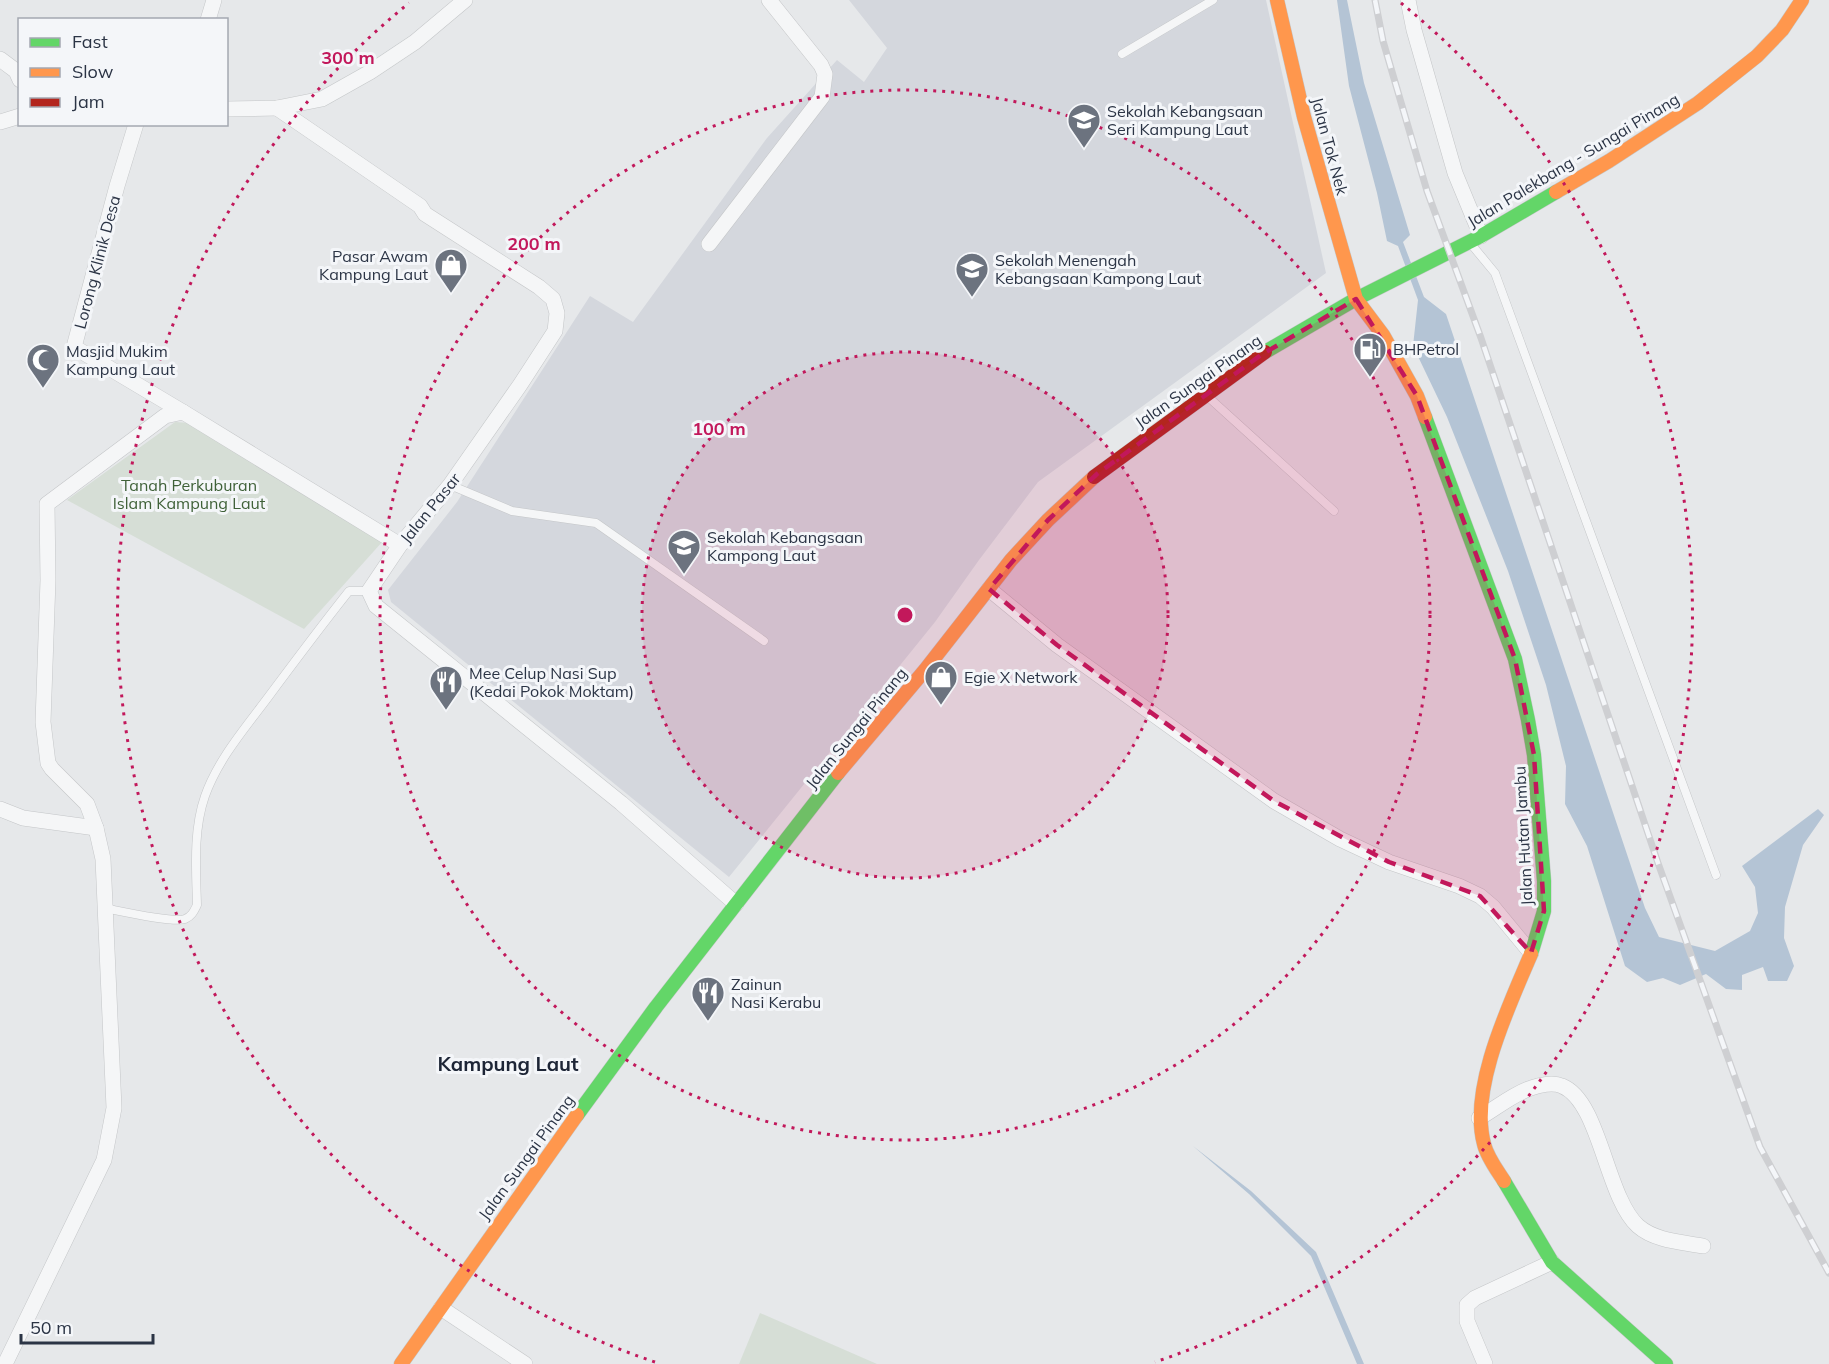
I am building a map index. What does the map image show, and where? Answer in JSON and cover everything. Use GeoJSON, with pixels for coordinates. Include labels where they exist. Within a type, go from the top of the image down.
{"type":"FeatureCollection","features":[{"type":"Feature","properties":{"kind":"street"},"geometry":{"type":"LineString","coordinates":[[209,18],[214,0]]}},
{"type":"Feature","properties":{"kind":"street"},"geometry":{"type":"LineString","coordinates":[[228,109],[277,108],[322,99],[370,72],[437,25],[465,0]]}},
{"type":"Feature","properties":{"kind":"street"},"geometry":{"type":"LineString","coordinates":[[709,244],[822,97],[825,74],[821,65],[770,0]]}},
{"type":"Feature","properties":{"kind":"street","name":"Jalan Tok Nek"},"geometry":{"type":"LineString","coordinates":[[1278,0],[1304,117],[1356,299]]}},
{"type":"Feature","properties":{"kind":"street"},"geometry":{"type":"LineString","coordinates":[[1408,0],[1414,30],[1455,173],[1471,242]]}},
{"type":"Feature","properties":{"kind":"street","name":"Jalan Palekbang - Sungai Pinang"},"geometry":{"type":"LineString","coordinates":[[1471,242],[1609,161],[1698,103],[1757,56],[1782,30],[1802,0]]}},
{"type":"Feature","properties":{"kind":"street"},"geometry":{"type":"LineString","coordinates":[[0,59],[18,74]]}},
{"type":"Feature","properties":{"kind":"street","name":"Jalan Pasar"},"geometry":{"type":"LineString","coordinates":[[277,108],[420,206],[425,214],[539,286],[553,299],[557,313],[555,331],[520,385],[450,485],[400,544],[369,591]]}},
{"type":"Feature","properties":{"kind":"street"},"geometry":{"type":"LineString","coordinates":[[0,122],[18,117]]}},
{"type":"Feature","properties":{"kind":"street","name":"Lorong Klinik Desa"},"geometry":{"type":"LineString","coordinates":[[135,126],[117,186],[75,347],[183,412]]}},
{"type":"Feature","properties":{"kind":"street","name":"Jalan Sungai Pinang"},"geometry":{"type":"LineString","coordinates":[[401,1364],[585,1103],[736,904],[1011,560],[1048,520],[1097,474],[1261,355],[1356,299],[1448,251],[1471,242]]}},
{"type":"Feature","properties":{"kind":"street","name":"Jalan Hutan Jambu"},"geometry":{"type":"LineString","coordinates":[[1356,299],[1383,335],[1417,396],[1515,659],[1534,755],[1544,881],[1544,911],[1531,953],[1511,1001],[1488,1068],[1479,1119],[1484,1147],[1551,1262],[1666,1364]]}},
{"type":"Feature","properties":{"kind":"street"},"geometry":{"type":"LineString","coordinates":[[5,1364],[104,1160],[114,1108],[103,859],[96,828],[87,804],[52,769],[45,750],[43,722],[48,580],[47,504],[165,416],[183,412],[400,544]]}},
{"type":"Feature","properties":{"kind":"street"},"geometry":{"type":"LineString","coordinates":[[988,589],[1057,645],[1274,801],[1340,839],[1389,862],[1459,886],[1480,896],[1493,907],[1531,953]]}},
{"type":"Feature","properties":{"kind":"street"},"geometry":{"type":"LineString","coordinates":[[369,591],[376,606],[621,803],[736,904]]}},
{"type":"Feature","properties":{"kind":"street"},"geometry":{"type":"LineString","coordinates":[[0,809],[23,818],[96,828]]}},
{"type":"Feature","properties":{"kind":"street"},"geometry":{"type":"LineString","coordinates":[[1479,1119],[1529,1089],[1545,1085],[1561,1085],[1574,1094],[1589,1117],[1619,1197],[1637,1225],[1652,1234],[1673,1241],[1703,1246]]}},
{"type":"Feature","properties":{"kind":"street"},"geometry":{"type":"LineString","coordinates":[[1485,1364],[1467,1321],[1467,1305],[1475,1298],[1551,1262]]}},
{"type":"Feature","properties":{"kind":"street"},"geometry":{"type":"LineString","coordinates":[[441,1308],[521,1363]]}},
{"type":"Feature","properties":{"kind":"lane"},"geometry":{"type":"LineString","coordinates":[[1122,54],[1213,0]]}},
{"type":"Feature","properties":{"kind":"lane"},"geometry":{"type":"LineString","coordinates":[[1471,242],[1495,273],[1716,875]]}},
{"type":"Feature","properties":{"kind":"lane"},"geometry":{"type":"LineString","coordinates":[[1206,395],[1334,511]]}},
{"type":"Feature","properties":{"kind":"lane"},"geometry":{"type":"LineString","coordinates":[[450,485],[512,510],[596,523],[764,641]]}},
{"type":"Feature","properties":{"kind":"lane"},"geometry":{"type":"LineString","coordinates":[[104,908],[184,920],[192,914],[197,905],[199,819],[204,797],[213,776],[248,724],[350,591],[369,591]]}},
{"type":"Feature","properties":{"kind":"highlighted area"},"geometry":{"type":"Polygon","coordinates":[[[1356,299],[1417,396],[1515,659],[1534,755],[1544,911],[1531,953],[1480,896],[1389,862],[1274,801],[1057,645],[989,589],[1048,520],[1097,474],[1261,355],[1356,299]]]}},
{"type":"Feature","properties":{"kind":"shaded area"},"geometry":{"type":"Polygon","coordinates":[[[849,0],[1266,0],[1326,273],[1038,482],[935,622],[729,877],[391,602],[388,590],[457,502],[590,296],[633,322],[767,138],[837,60],[864,82],[887,48],[849,0]]]}},
{"type":"Feature","properties":{"kind":"green space","name":"Tanah Perkuburan Islam Kampung Laut"},"geometry":{"type":"Polygon","coordinates":[[[175,422],[190,423],[383,541],[304,629],[67,500],[175,422]]]}},
{"type":"Feature","properties":{"kind":"green space"},"geometry":{"type":"Polygon","coordinates":[[[760,1313],[877,1364],[739,1364],[760,1313]]]}},
{"type":"Feature","properties":{"kind":"water"},"geometry":{"type":"Polygon","coordinates":[[[1337,0],[1347,0],[1364,83],[1410,235],[1403,242],[1424,297],[1446,314],[1645,908],[1659,937],[1715,951],[1750,931],[1758,913],[1755,887],[1742,866],[1818,809],[1824,815],[1803,845],[1785,907],[1784,938],[1794,966],[1787,981],[1768,981],[1763,967],[1742,975],[1742,990],[1726,989],[1706,974],[1680,985],[1663,978],[1647,982],[1625,966],[1587,846],[1565,804],[1566,766],[1546,685],[1508,571],[1447,417],[1413,346],[1418,300],[1398,246],[1387,241],[1349,86],[1337,0]]]}},
{"type":"Feature","properties":{"kind":"water"},"geometry":{"type":"Polygon","coordinates":[[[1193,1146],[1251,1191],[1316,1252],[1364,1364],[1357,1364],[1311,1256],[1249,1194],[1193,1146]]]}},
{"type":"Feature","properties":{"kind":"railway"},"geometry":{"type":"LineString","coordinates":[[1375,0],[1383,41],[1427,191],[1481,338],[1658,863],[1760,1147],[1829,1273]]}},
{"type":"Feature","properties":{"kind":"traffic: fast"},"geometry":{"type":"LineString","coordinates":[[1265,352],[1356,299],[1481,236],[1556,192]]}},
{"type":"Feature","properties":{"kind":"traffic: fast"},"geometry":{"type":"LineString","coordinates":[[1425,417],[1515,659],[1528,720],[1534,755],[1544,881],[1544,911],[1531,954]]}},
{"type":"Feature","properties":{"kind":"traffic: fast"},"geometry":{"type":"LineString","coordinates":[[577,1115],[656,1007],[838,773]]}},
{"type":"Feature","properties":{"kind":"traffic: fast"},"geometry":{"type":"LineString","coordinates":[[1504,1181],[1552,1262],[1666,1364]]}},
{"type":"Feature","properties":{"kind":"traffic: slow"},"geometry":{"type":"LineString","coordinates":[[1277,0],[1304,117],[1356,299],[1383,335],[1417,396],[1425,417]]}},
{"type":"Feature","properties":{"kind":"traffic: slow"},"geometry":{"type":"LineString","coordinates":[[1556,192],[1609,161],[1698,103],[1757,56],[1782,30],[1802,0]]}},
{"type":"Feature","properties":{"kind":"traffic: slow"},"geometry":{"type":"LineString","coordinates":[[838,773],[925,670],[1011,560],[1048,520],[1094,477]]}},
{"type":"Feature","properties":{"kind":"traffic: slow"},"geometry":{"type":"LineString","coordinates":[[1504,1181],[1485,1149],[1481,1122],[1482,1098],[1486,1073],[1494,1048],[1531,954]]}},
{"type":"Feature","properties":{"kind":"traffic: slow"},"geometry":{"type":"LineString","coordinates":[[401,1364],[577,1115]]}},
{"type":"Feature","properties":{"kind":"traffic: jam"},"geometry":{"type":"LineString","coordinates":[[1094,477],[1265,352]]}},
{"type":"Feature","properties":{"kind":"place","name":"Sekolah Kebangsaan Seri Kampung Laut"},"geometry":{"type":"Point","coordinates":[1084,149]}},
{"type":"Feature","properties":{"kind":"place","name":"Pasar Awam Kampung Laut"},"geometry":{"type":"Point","coordinates":[451,294]}},
{"type":"Feature","properties":{"kind":"place","name":"Sekolah Menengah Kebangsaan Kampong Laut"},"geometry":{"type":"Point","coordinates":[972,298]}},
{"type":"Feature","properties":{"kind":"place","name":"BHPetrol"},"geometry":{"type":"Point","coordinates":[1370,378]}},
{"type":"Feature","properties":{"kind":"place","name":"Masjid Mukim Kampung Laut"},"geometry":{"type":"Point","coordinates":[43,389]}},
{"type":"Feature","properties":{"kind":"place","name":"Sekolah Kebangsaan Kampong Laut"},"geometry":{"type":"Point","coordinates":[684,575]}},
{"type":"Feature","properties":{"kind":"place","name":"Egie X Network"},"geometry":{"type":"Point","coordinates":[941,706]}},
{"type":"Feature","properties":{"kind":"place","name":"Mee Celup Nasi Sup (Kedai Pokok Moktam)"},"geometry":{"type":"Point","coordinates":[446,711]}},
{"type":"Feature","properties":{"kind":"place","name":"Zainun Nasi Kerabu"},"geometry":{"type":"Point","coordinates":[708,1022]}},
{"type":"Feature","properties":{"kind":"district","name":"Kampung Laut"},"geometry":{"type":"Point","coordinates":[508,1063]}}]}
